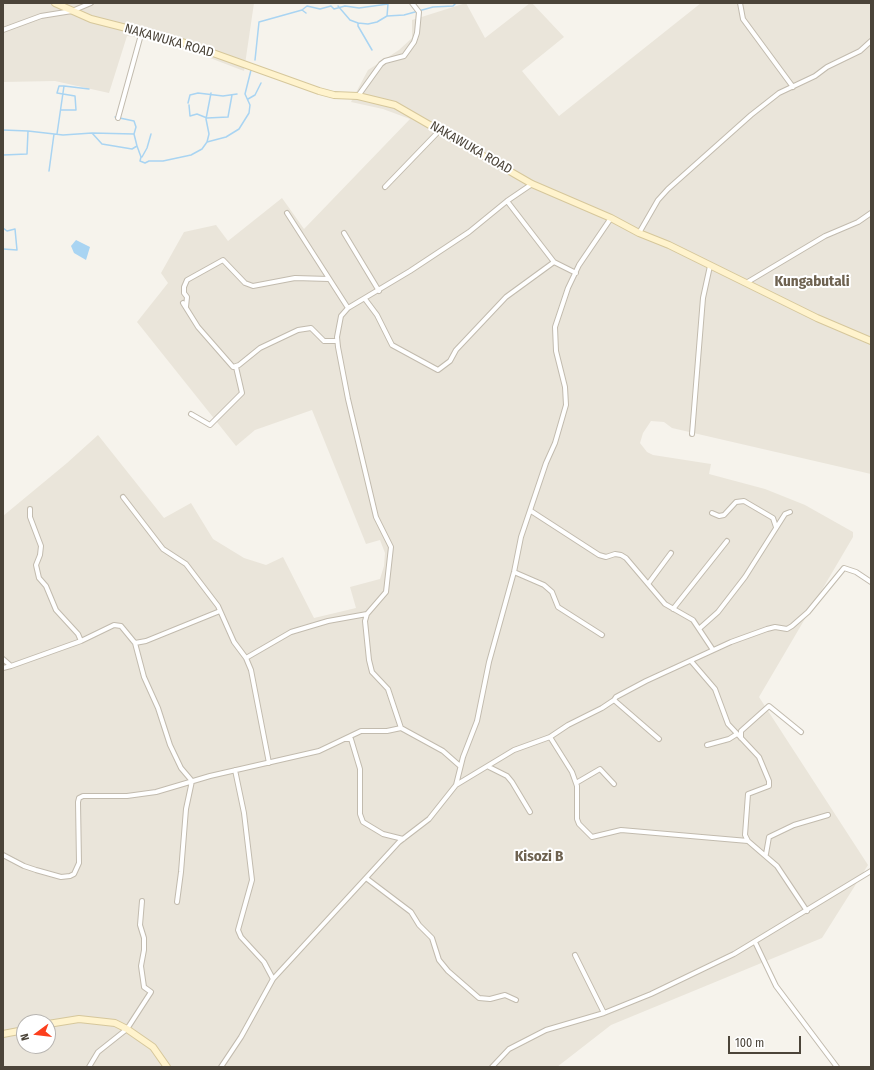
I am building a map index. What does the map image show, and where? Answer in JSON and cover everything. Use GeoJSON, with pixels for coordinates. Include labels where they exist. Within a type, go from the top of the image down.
{"type":"FeatureCollection","features":[{"type":"Feature","properties":{"kind":"main road","name":"NAKAWUKA ROAD"},"geometry":{"type":"LineString","coordinates":[[55,3],[110,25],[142,31],[191,45],[318,91],[334,95],[358,96],[395,105],[532,184],[611,218],[639,233],[669,245],[817,318],[871,341]]}},
{"type":"Feature","properties":{"kind":"main road"},"geometry":{"type":"LineString","coordinates":[[56,1023],[90,1019],[115,1023],[127,1029],[153,1047],[167,1067]]}},
{"type":"Feature","properties":{"kind":"main road"},"geometry":{"type":"LineString","coordinates":[[3,1034],[16,1032]]}},
{"type":"Feature","properties":{"kind":"street"},"geometry":{"type":"LineString","coordinates":[[3,30],[41,16],[72,11],[91,3]]}},
{"type":"Feature","properties":{"kind":"street"},"geometry":{"type":"LineString","coordinates":[[358,96],[385,61],[404,56],[414,42],[417,33],[419,12],[412,3]]}},
{"type":"Feature","properties":{"kind":"street"},"geometry":{"type":"LineString","coordinates":[[740,3],[743,19],[793,88]]}},
{"type":"Feature","properties":{"kind":"street"},"geometry":{"type":"LineString","coordinates":[[118,118],[142,31]]}},
{"type":"Feature","properties":{"kind":"street"},"geometry":{"type":"LineString","coordinates":[[639,233],[658,200],[686,171],[769,100],[815,76],[827,67],[860,51],[871,41]]}},
{"type":"Feature","properties":{"kind":"street"},"geometry":{"type":"LineString","coordinates":[[385,187],[440,130]]}},
{"type":"Feature","properties":{"kind":"street"},"geometry":{"type":"LineString","coordinates":[[401,728],[388,689],[370,668],[365,620],[367,614],[386,592],[391,547],[376,517],[348,399],[337,341],[342,316],[348,308],[379,291],[469,232],[507,201],[532,184]]}},
{"type":"Feature","properties":{"kind":"street"},"geometry":{"type":"LineString","coordinates":[[507,201],[554,262],[576,273]]}},
{"type":"Feature","properties":{"kind":"street"},"geometry":{"type":"LineString","coordinates":[[287,213],[348,308]]}},
{"type":"Feature","properties":{"kind":"street"},"geometry":{"type":"LineString","coordinates":[[746,283],[825,236],[858,222],[871,213]]}},
{"type":"Feature","properties":{"kind":"street"},"geometry":{"type":"LineString","coordinates":[[221,1067],[241,1037],[273,979],[403,839],[429,819],[456,785],[460,766],[477,720],[489,662],[514,572],[521,537],[546,463],[555,443],[566,405],[565,387],[556,351],[556,327],[568,288],[579,265],[611,218]]}},
{"type":"Feature","properties":{"kind":"street"},"geometry":{"type":"LineString","coordinates":[[344,233],[379,291]]}},
{"type":"Feature","properties":{"kind":"street"},"geometry":{"type":"LineString","coordinates":[[236,367],[230,364],[198,327],[184,305],[187,297],[184,292],[184,286],[187,280],[223,260],[245,283],[253,286],[295,278],[329,279]]}},
{"type":"Feature","properties":{"kind":"street"},"geometry":{"type":"LineString","coordinates":[[365,299],[377,315],[392,345],[438,370],[450,361],[456,350],[506,297],[554,262]]}},
{"type":"Feature","properties":{"kind":"street"},"geometry":{"type":"LineString","coordinates":[[692,434],[702,304],[710,266]]}},
{"type":"Feature","properties":{"kind":"street"},"geometry":{"type":"LineString","coordinates":[[236,367],[260,348],[298,330],[311,328],[324,341],[337,341]]}},
{"type":"Feature","properties":{"kind":"street"},"geometry":{"type":"LineString","coordinates":[[191,414],[210,425],[242,393],[236,367]]}},
{"type":"Feature","properties":{"kind":"street"},"geometry":{"type":"LineString","coordinates":[[123,497],[163,549],[186,564],[192,570],[202,588],[213,598],[234,642],[246,658],[256,692],[269,762]]}},
{"type":"Feature","properties":{"kind":"street"},"geometry":{"type":"LineString","coordinates":[[712,513],[719,516],[724,515],[736,502],[744,500],[772,518],[776,528]]}},
{"type":"Feature","properties":{"kind":"street"},"geometry":{"type":"LineString","coordinates":[[30,509],[30,517],[41,546],[40,555],[36,565],[39,578],[46,586],[56,610],[78,634],[81,641]]}},
{"type":"Feature","properties":{"kind":"street"},"geometry":{"type":"LineString","coordinates":[[530,511],[600,555],[606,557],[615,554],[621,555],[665,604],[693,620],[714,650]]}},
{"type":"Feature","properties":{"kind":"street"},"geometry":{"type":"LineString","coordinates":[[700,628],[718,612],[746,577],[785,514],[790,512]]}},
{"type":"Feature","properties":{"kind":"street"},"geometry":{"type":"LineString","coordinates":[[673,609],[727,541]]}},
{"type":"Feature","properties":{"kind":"street"},"geometry":{"type":"LineString","coordinates":[[648,584],[671,553]]}},
{"type":"Feature","properties":{"kind":"street"},"geometry":{"type":"LineString","coordinates":[[456,785],[489,767],[514,750],[550,737],[568,724],[587,716],[614,700],[616,697],[646,681],[714,650],[767,629],[774,627],[787,629],[808,612],[844,568],[856,572],[871,582]]}},
{"type":"Feature","properties":{"kind":"street"},"geometry":{"type":"LineString","coordinates":[[514,572],[544,585],[552,592],[558,607],[602,635]]}},
{"type":"Feature","properties":{"kind":"street"},"geometry":{"type":"LineString","coordinates":[[135,643],[146,641],[220,611]]}},
{"type":"Feature","properties":{"kind":"street"},"geometry":{"type":"LineString","coordinates":[[246,658],[291,632],[328,620],[367,614]]}},
{"type":"Feature","properties":{"kind":"street"},"geometry":{"type":"LineString","coordinates":[[3,668],[81,641],[106,628],[117,625],[135,643],[144,677],[158,708],[170,745],[182,768],[192,781],[185,815],[181,872],[177,902]]}},
{"type":"Feature","properties":{"kind":"street"},"geometry":{"type":"LineString","coordinates":[[3,659],[11,666]]}},
{"type":"Feature","properties":{"kind":"street"},"geometry":{"type":"LineString","coordinates":[[691,661],[715,689],[725,719],[759,757],[769,781],[769,786],[748,794],[745,835],[748,841],[766,854],[777,866],[806,911]]}},
{"type":"Feature","properties":{"kind":"street"},"geometry":{"type":"LineString","coordinates":[[614,700],[659,739]]}},
{"type":"Feature","properties":{"kind":"street"},"geometry":{"type":"LineString","coordinates":[[741,738],[742,731],[769,706],[801,732]]}},
{"type":"Feature","properties":{"kind":"street"},"geometry":{"type":"LineString","coordinates":[[3,855],[30,868],[55,875],[70,876],[74,874],[79,863],[79,798],[89,795],[127,796],[156,792],[235,770],[319,751],[343,738],[361,731],[387,731],[401,728],[443,751],[460,766]]}},
{"type":"Feature","properties":{"kind":"street"},"geometry":{"type":"LineString","coordinates":[[707,745],[729,739],[737,734]]}},
{"type":"Feature","properties":{"kind":"street"},"geometry":{"type":"LineString","coordinates":[[550,737],[572,772],[576,783],[577,819],[579,824],[592,837],[621,830],[748,841]]}},
{"type":"Feature","properties":{"kind":"street"},"geometry":{"type":"LineString","coordinates":[[343,738],[351,739],[360,769],[360,814],[363,822],[383,834],[403,839]]}},
{"type":"Feature","properties":{"kind":"street"},"geometry":{"type":"LineString","coordinates":[[489,767],[507,776],[530,812]]}},
{"type":"Feature","properties":{"kind":"street"},"geometry":{"type":"LineString","coordinates":[[576,783],[600,769],[614,784]]}},
{"type":"Feature","properties":{"kind":"street"},"geometry":{"type":"LineString","coordinates":[[235,770],[244,813],[252,880],[238,930],[241,937],[264,962],[273,979]]}},
{"type":"Feature","properties":{"kind":"street"},"geometry":{"type":"LineString","coordinates":[[459,773],[469,779]]}},
{"type":"Feature","properties":{"kind":"street"},"geometry":{"type":"LineString","coordinates":[[766,854],[769,837],[794,825],[828,815]]}},
{"type":"Feature","properties":{"kind":"street"},"geometry":{"type":"LineString","coordinates":[[492,1067],[508,1049],[546,1030],[604,1013],[673,984],[755,942],[871,870]]}},
{"type":"Feature","properties":{"kind":"street"},"geometry":{"type":"LineString","coordinates":[[366,878],[411,912],[419,925],[432,938],[439,960],[448,971],[479,998],[490,999],[504,995],[516,1000]]}},
{"type":"Feature","properties":{"kind":"street"},"geometry":{"type":"LineString","coordinates":[[89,1067],[98,1052],[127,1029],[151,992],[144,987],[141,966],[144,950],[144,938],[140,925],[142,901]]}},
{"type":"Feature","properties":{"kind":"street"},"geometry":{"type":"LineString","coordinates":[[755,942],[776,986],[837,1067]]}},
{"type":"Feature","properties":{"kind":"street"},"geometry":{"type":"LineString","coordinates":[[574,955],[604,1013]]}},
{"type":"Feature","properties":{"kind":"shaded area"},"geometry":{"type":"Polygon","coordinates":[[[3,3],[254,3],[244,71],[168,42],[127,36],[109,93],[55,81],[3,82],[3,3]]]}},
{"type":"Feature","properties":{"kind":"shaded area"},"geometry":{"type":"Polygon","coordinates":[[[466,3],[485,38],[532,3],[564,37],[522,71],[559,116],[701,3],[871,3],[871,474],[672,428],[664,422],[651,421],[643,433],[640,443],[647,452],[653,455],[711,464],[709,474],[765,489],[805,505],[853,532],[853,537],[759,697],[868,865],[822,938],[611,1025],[557,1067],[3,1067],[3,516],[98,435],[164,518],[191,503],[213,539],[244,558],[266,565],[283,557],[314,618],[356,608],[350,587],[380,579],[384,566],[385,553],[380,540],[366,544],[312,410],[255,430],[236,446],[137,322],[168,283],[161,273],[184,232],[216,225],[228,241],[282,198],[304,229],[410,119],[383,109],[351,102],[368,70],[399,50],[412,38],[412,20],[466,3]]]}},
{"type":"Feature","properties":{"kind":"water"},"geometry":{"type":"Polygon","coordinates":[[[76,240],[90,247],[86,260],[74,253],[71,246],[76,240]]]}},
{"type":"Feature","properties":{"kind":"waterway"},"geometry":{"type":"LineString","coordinates":[[255,60],[259,22],[302,10],[307,6],[320,9],[331,6],[334,9],[345,6],[359,8],[388,4],[387,16],[404,15],[433,7],[453,6],[456,3]]}},
{"type":"Feature","properties":{"kind":"waterway"},"geometry":{"type":"LineString","coordinates":[[338,6],[350,20],[358,23],[358,26],[372,50]]}},
{"type":"Feature","properties":{"kind":"waterway"},"geometry":{"type":"LineString","coordinates":[[302,10],[306,13]]}},
{"type":"Feature","properties":{"kind":"waterway"},"geometry":{"type":"LineString","coordinates":[[358,23],[368,24],[377,22],[387,16]]}},
{"type":"Feature","properties":{"kind":"waterway"},"geometry":{"type":"LineString","coordinates":[[3,155],[27,154],[28,131],[63,135],[92,133],[102,144],[132,149],[137,146],[141,157],[140,161],[145,163],[149,161],[163,161],[191,155],[202,149],[207,142],[226,137],[239,129],[249,113],[250,105],[245,94],[251,70]]}},
{"type":"Feature","properties":{"kind":"waterway"},"geometry":{"type":"LineString","coordinates":[[248,99],[255,95],[261,83]]}},
{"type":"Feature","properties":{"kind":"waterway"},"geometry":{"type":"LineString","coordinates":[[61,110],[76,110],[75,96],[57,93],[59,86],[64,86]]}},
{"type":"Feature","properties":{"kind":"waterway"},"geometry":{"type":"LineString","coordinates":[[57,134],[64,86],[89,89]]}},
{"type":"Feature","properties":{"kind":"waterway"},"geometry":{"type":"LineString","coordinates":[[188,103],[190,95],[198,93],[223,96],[237,94]]}},
{"type":"Feature","properties":{"kind":"waterway"},"geometry":{"type":"LineString","coordinates":[[207,142],[209,134],[206,119],[211,93]]}},
{"type":"Feature","properties":{"kind":"waterway"},"geometry":{"type":"LineString","coordinates":[[189,105],[190,116],[197,114],[207,118],[228,117],[232,95]]}},
{"type":"Feature","properties":{"kind":"waterway"},"geometry":{"type":"LineString","coordinates":[[92,133],[134,134],[136,127],[134,121],[115,117]]}},
{"type":"Feature","properties":{"kind":"waterway"},"geometry":{"type":"LineString","coordinates":[[3,130],[28,131]]}},
{"type":"Feature","properties":{"kind":"waterway"},"geometry":{"type":"LineString","coordinates":[[49,171],[54,134]]}},
{"type":"Feature","properties":{"kind":"waterway"},"geometry":{"type":"LineString","coordinates":[[134,134],[137,146]]}},
{"type":"Feature","properties":{"kind":"waterway"},"geometry":{"type":"LineString","coordinates":[[141,157],[147,148],[151,134]]}},
{"type":"Feature","properties":{"kind":"waterway"},"geometry":{"type":"LineString","coordinates":[[3,172],[3,179]]}},
{"type":"Feature","properties":{"kind":"waterway"},"geometry":{"type":"LineString","coordinates":[[3,228],[7,231],[15,229],[17,250],[3,249]]}},
{"type":"Feature","properties":{"kind":"district","name":"Kungabutali"},"geometry":{"type":"Point","coordinates":[812,282]}},
{"type":"Feature","properties":{"kind":"district","name":"Kisozi B"},"geometry":{"type":"Point","coordinates":[539,857]}}]}
